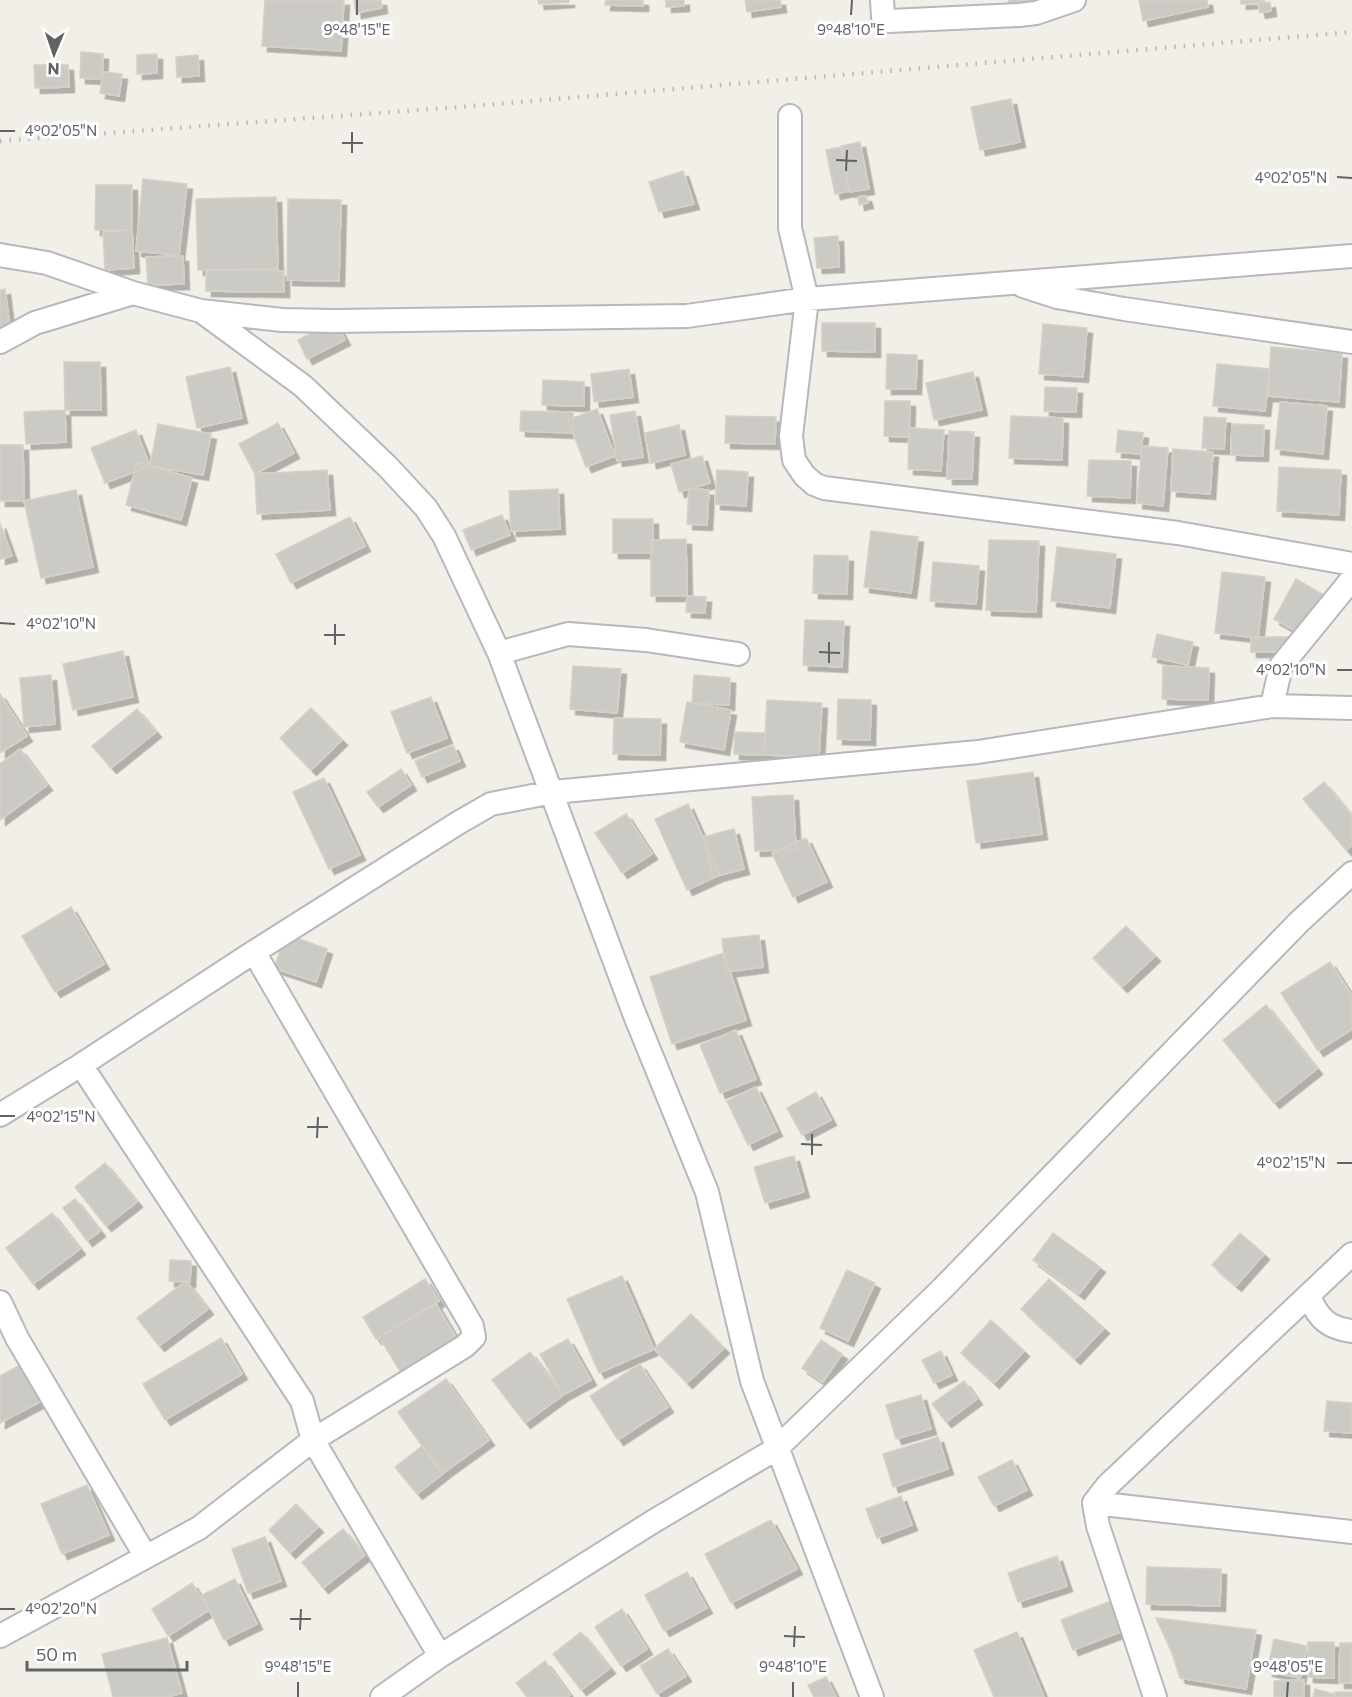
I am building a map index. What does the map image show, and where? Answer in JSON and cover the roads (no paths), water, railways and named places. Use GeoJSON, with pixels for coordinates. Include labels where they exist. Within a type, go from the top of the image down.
{"type":"FeatureCollection","features":[{"type":"Feature","properties":{"kind":"street"},"geometry":{"type":"LineString","coordinates":[[882,0],[883,17],[889,21],[1019,15],[1036,13],[1074,0]]}},
{"type":"Feature","properties":{"kind":"street"},"geometry":{"type":"LineString","coordinates":[[790,116],[790,228],[807,299],[791,436],[794,460],[804,475],[814,484],[824,488],[1178,533],[1352,564]]}},
{"type":"Feature","properties":{"kind":"street"},"geometry":{"type":"LineString","coordinates":[[0,255],[48,263],[133,293],[201,311],[282,320],[335,321],[666,317],[807,299],[1352,256]]}},
{"type":"Feature","properties":{"kind":"street"},"geometry":{"type":"LineString","coordinates":[[1014,282],[1057,297],[1124,309],[1352,342]]}},
{"type":"Feature","properties":{"kind":"street"},"geometry":{"type":"LineString","coordinates":[[0,342],[35,323],[133,293]]}},
{"type":"Feature","properties":{"kind":"street"},"geometry":{"type":"LineString","coordinates":[[201,311],[303,386],[388,466],[426,508],[444,536],[500,653],[638,1024],[707,1192],[752,1381],[872,1697]]}},
{"type":"Feature","properties":{"kind":"street"},"geometry":{"type":"LineString","coordinates":[[1272,706],[1281,666],[1352,579]]}},
{"type":"Feature","properties":{"kind":"street"},"geometry":{"type":"LineString","coordinates":[[500,653],[568,634],[646,640],[738,654]]}},
{"type":"Feature","properties":{"kind":"street"},"geometry":{"type":"LineString","coordinates":[[0,1115],[491,804],[553,792],[978,752],[1272,706],[1352,708]]}},
{"type":"Feature","properties":{"kind":"street"},"geometry":{"type":"LineString","coordinates":[[382,1697],[440,1656],[654,1521],[776,1449],[941,1290],[1299,922],[1352,873]]}},
{"type":"Feature","properties":{"kind":"street"},"geometry":{"type":"LineString","coordinates":[[0,1636],[199,1528],[314,1440],[465,1346],[474,1337],[474,1332],[254,952]]}},
{"type":"Feature","properties":{"kind":"street"},"geometry":{"type":"LineString","coordinates":[[81,1065],[302,1401],[314,1440],[440,1656]]}},
{"type":"Feature","properties":{"kind":"street"},"geometry":{"type":"LineString","coordinates":[[1155,1697],[1098,1526],[1094,1503],[1107,1486],[1310,1297],[1352,1254]]}},
{"type":"Feature","properties":{"kind":"street"},"geometry":{"type":"LineString","coordinates":[[1310,1297],[1317,1314],[1324,1322],[1336,1329],[1352,1331]]}},
{"type":"Feature","properties":{"kind":"street"},"geometry":{"type":"LineString","coordinates":[[0,1302],[17,1338],[146,1557]]}},
{"type":"Feature","properties":{"kind":"street"},"geometry":{"type":"LineString","coordinates":[[1094,1503],[1352,1532]]}},
{"type":"Feature","properties":{"kind":"railway"},"geometry":{"type":"LineString","coordinates":[[0,141],[460,107],[1352,32]]}}]}
